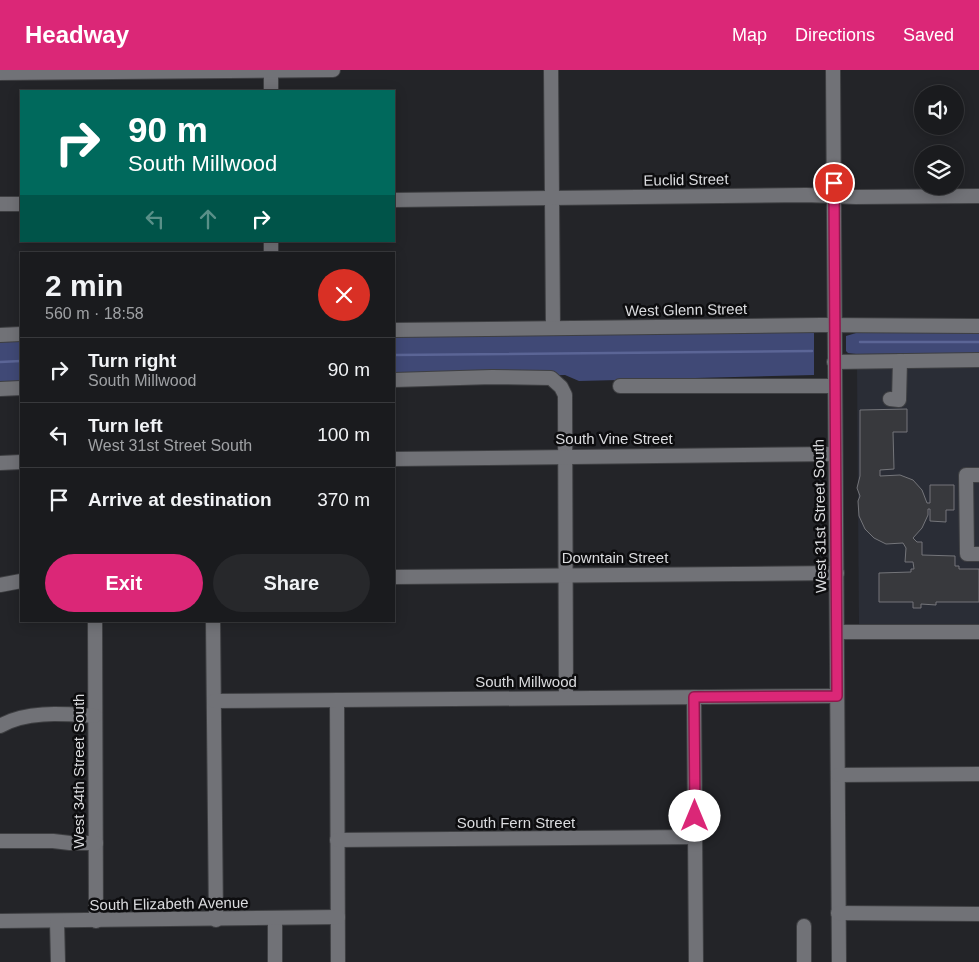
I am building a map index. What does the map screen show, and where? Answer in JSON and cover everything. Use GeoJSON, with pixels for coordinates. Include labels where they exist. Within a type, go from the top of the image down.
{"type":"FeatureCollection","features":[{"type":"Feature","properties":{"kind":"street"},"geometry":{"type":"LineString","coordinates":[[271,70],[271,90]]}},
{"type":"Feature","properties":{"kind":"street"},"geometry":{"type":"LineString","coordinates":[[0,73],[333,70]]}},
{"type":"Feature","properties":{"kind":"street"},"geometry":{"type":"LineString","coordinates":[[551,70],[553,328]]}},
{"type":"Feature","properties":{"kind":"street","name":"West 31st Street South"},"geometry":{"type":"LineString","coordinates":[[833,70],[839,962]]}},
{"type":"Feature","properties":{"kind":"street","name":"Euclid Street"},"geometry":{"type":"LineString","coordinates":[[395,200],[806,195],[979,196]]}},
{"type":"Feature","properties":{"kind":"street"},"geometry":{"type":"LineString","coordinates":[[0,204],[20,204]]}},
{"type":"Feature","properties":{"kind":"street","name":"West Glenn Street"},"geometry":{"type":"LineString","coordinates":[[395,330],[812,325],[979,326]]}},
{"type":"Feature","properties":{"kind":"street"},"geometry":{"type":"LineString","coordinates":[[0,335],[20,334]]}},
{"type":"Feature","properties":{"kind":"street"},"geometry":{"type":"LineString","coordinates":[[834,362],[979,360]]}},
{"type":"Feature","properties":{"kind":"street"},"geometry":{"type":"LineString","coordinates":[[890,399],[899,400],[900,361]]}},
{"type":"Feature","properties":{"kind":"street"},"geometry":{"type":"LineString","coordinates":[[395,380],[492,377],[551,378],[561,387],[565,395],[566,698]]}},
{"type":"Feature","properties":{"kind":"street"},"geometry":{"type":"LineString","coordinates":[[620,386],[834,386]]}},
{"type":"Feature","properties":{"kind":"street"},"geometry":{"type":"LineString","coordinates":[[0,389],[20,388]]}},
{"type":"Feature","properties":{"kind":"street","name":"South Vine Street"},"geometry":{"type":"LineString","coordinates":[[395,459],[835,454]]}},
{"type":"Feature","properties":{"kind":"street"},"geometry":{"type":"LineString","coordinates":[[0,463],[20,462]]}},
{"type":"Feature","properties":{"kind":"street"},"geometry":{"type":"LineString","coordinates":[[979,475],[966,475],[967,554],[979,554]]}},
{"type":"Feature","properties":{"kind":"street","name":"Downtain Street"},"geometry":{"type":"LineString","coordinates":[[395,577],[837,573]]}},
{"type":"Feature","properties":{"kind":"street"},"geometry":{"type":"LineString","coordinates":[[0,585],[20,581]]}},
{"type":"Feature","properties":{"kind":"street","name":"West 34th Street South"},"geometry":{"type":"LineString","coordinates":[[95,622],[96,921]]}},
{"type":"Feature","properties":{"kind":"street"},"geometry":{"type":"LineString","coordinates":[[213,622],[216,920]]}},
{"type":"Feature","properties":{"kind":"street"},"geometry":{"type":"LineString","coordinates":[[837,632],[979,632]]}},
{"type":"Feature","properties":{"kind":"street","name":"South Millwood"},"geometry":{"type":"LineString","coordinates":[[214,701],[837,696]]}},
{"type":"Feature","properties":{"kind":"street"},"geometry":{"type":"LineString","coordinates":[[694,697],[696,962]]}},
{"type":"Feature","properties":{"kind":"street"},"geometry":{"type":"LineString","coordinates":[[337,700],[338,962]]}},
{"type":"Feature","properties":{"kind":"street"},"geometry":{"type":"LineString","coordinates":[[0,726],[16,719],[34,716],[69,714],[95,716]]}},
{"type":"Feature","properties":{"kind":"street"},"geometry":{"type":"LineString","coordinates":[[838,775],[979,774]]}},
{"type":"Feature","properties":{"kind":"street","name":"South Fern Street"},"geometry":{"type":"LineString","coordinates":[[337,840],[695,837]]}},
{"type":"Feature","properties":{"kind":"street"},"geometry":{"type":"LineString","coordinates":[[0,841],[96,842]]}},
{"type":"Feature","properties":{"kind":"street"},"geometry":{"type":"LineString","coordinates":[[838,913],[979,914]]}},
{"type":"Feature","properties":{"kind":"street","name":"South Elizabeth Avenue"},"geometry":{"type":"LineString","coordinates":[[0,921],[216,920],[338,917]]}},
{"type":"Feature","properties":{"kind":"street"},"geometry":{"type":"LineString","coordinates":[[274,918],[275,962]]}},
{"type":"Feature","properties":{"kind":"street"},"geometry":{"type":"LineString","coordinates":[[58,921],[58,962]]}},
{"type":"Feature","properties":{"kind":"street"},"geometry":{"type":"LineString","coordinates":[[804,926],[804,962]]}},
{"type":"Feature","properties":{"kind":"shaded area"},"geometry":{"type":"Polygon","coordinates":[[[814,331],[814,375],[579,381],[565,375],[395,379],[395,335],[814,331]]]}},
{"type":"Feature","properties":{"kind":"shaded area"},"geometry":{"type":"Polygon","coordinates":[[[979,332],[979,353],[856,354],[846,351],[846,336],[856,333],[979,332]]]}},
{"type":"Feature","properties":{"kind":"shaded area"},"geometry":{"type":"Polygon","coordinates":[[[20,339],[20,382],[0,382],[0,340],[20,339]]]}},
{"type":"Feature","properties":{"kind":"shaded area"},"geometry":{"type":"Polygon","coordinates":[[[979,364],[979,626],[859,627],[857,366],[979,364]]]}},
{"type":"Feature","properties":{"kind":"building"},"geometry":{"type":"Polygon","coordinates":[[[907,409],[907,432],[893,432],[894,469],[880,470],[880,476],[900,475],[913,480],[922,490],[927,503],[930,503],[930,485],[954,485],[954,510],[946,510],[946,522],[930,521],[930,509],[928,509],[928,515],[922,528],[913,538],[917,542],[922,542],[922,555],[955,556],[955,566],[959,566],[959,569],[979,569],[979,602],[936,602],[936,605],[921,604],[921,608],[913,608],[913,602],[879,602],[879,573],[911,572],[911,569],[914,569],[913,562],[905,562],[906,548],[903,543],[886,544],[874,538],[865,529],[859,516],[858,501],[860,496],[857,488],[860,476],[860,410],[907,409]]]}},
{"type":"Feature","properties":{"kind":"waterway"},"geometry":{"type":"LineString","coordinates":[[860,342],[979,342]]}},
{"type":"Feature","properties":{"kind":"waterway"},"geometry":{"type":"LineString","coordinates":[[395,355],[812,351]]}},
{"type":"Feature","properties":{"kind":"waterway"},"geometry":{"type":"LineString","coordinates":[[0,362],[20,361]]}},
{"type":"Feature","properties":{"kind":"route"},"geometry":{"type":"LineString","coordinates":[[695,816],[694,697],[837,696],[834,183]]}}]}
